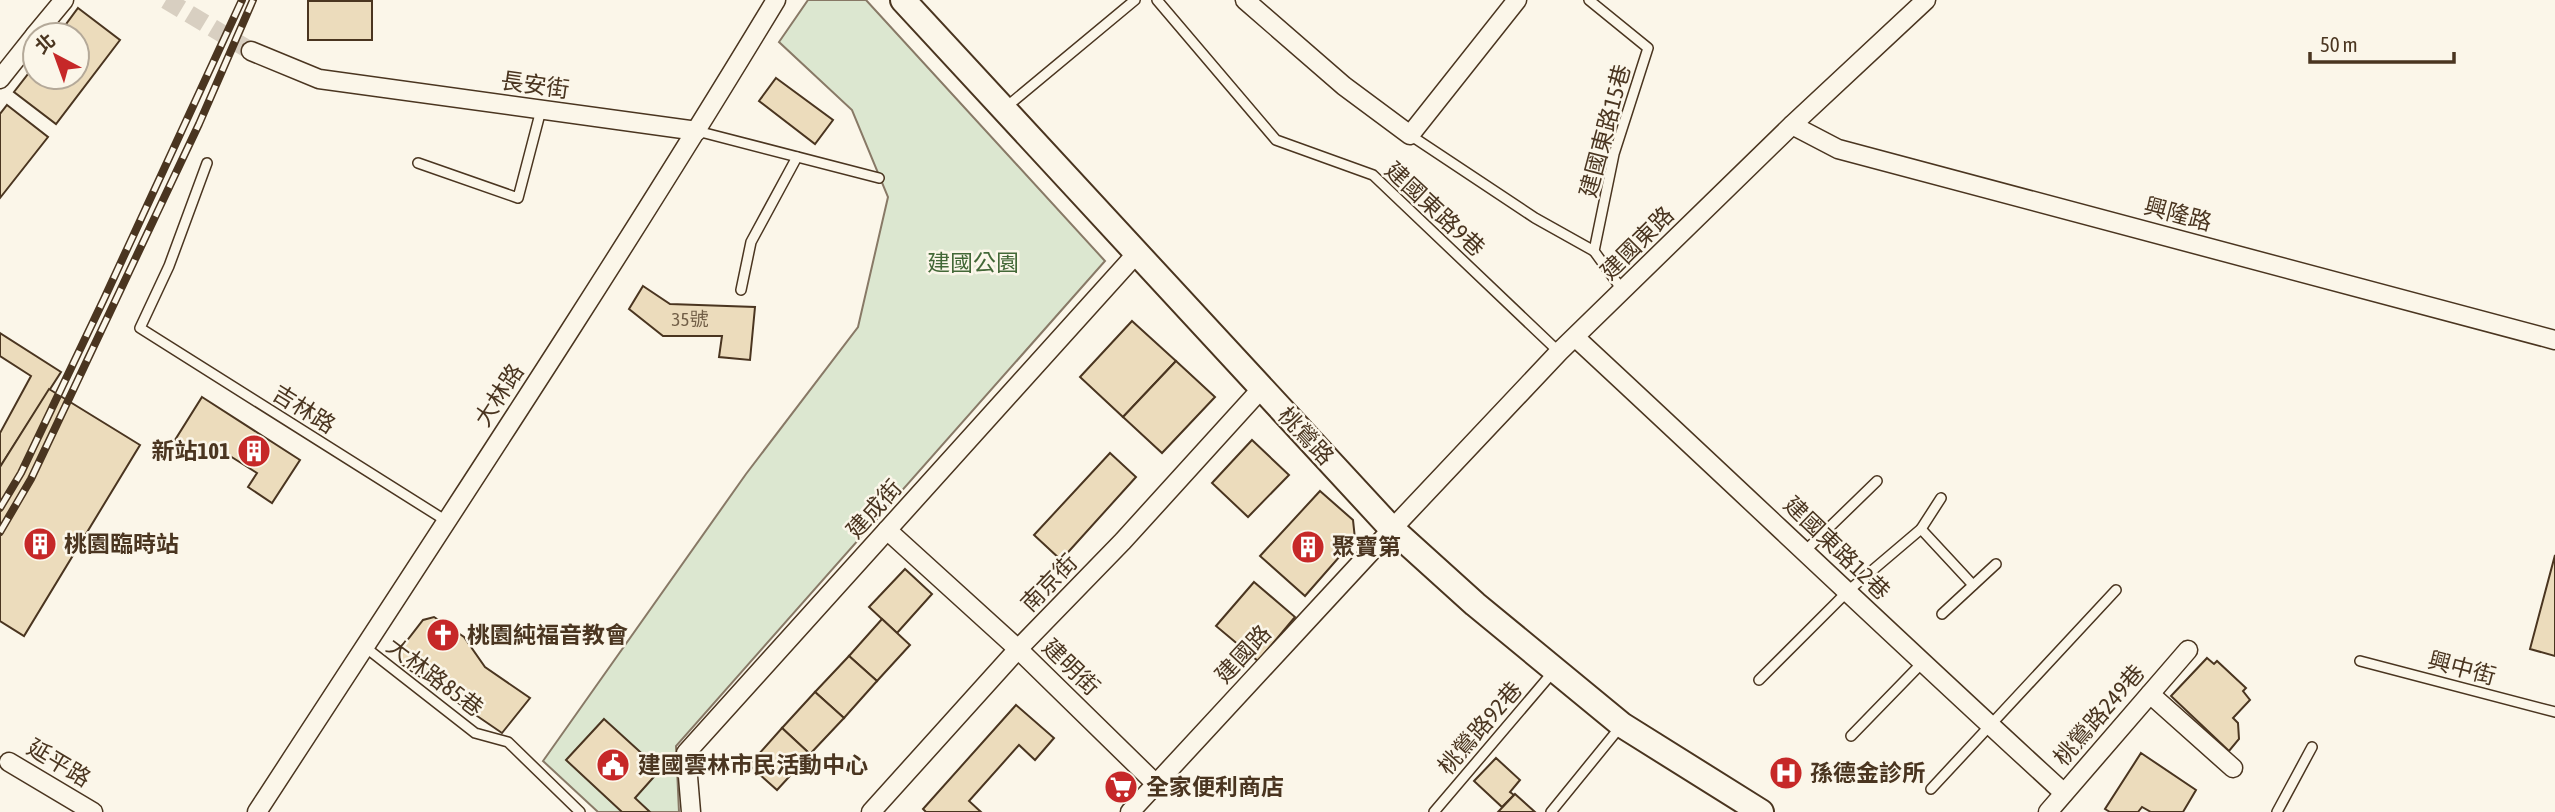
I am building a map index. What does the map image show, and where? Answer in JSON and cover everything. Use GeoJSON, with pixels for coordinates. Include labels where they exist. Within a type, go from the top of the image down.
{"type":"FeatureCollection","features":[{"type":"Feature","properties":{"kind":"main road","name":"桃鶯路"},"geometry":{"type":"LineString","coordinates":[[902,0],[1392,529],[1475,604],[1622,725],[1761,812]]}},
{"type":"Feature","properties":{"kind":"street"},"geometry":{"type":"LineString","coordinates":[[47,21],[64,0]]}},
{"type":"Feature","properties":{"kind":"street","name":"大林路"},"geometry":{"type":"LineString","coordinates":[[257,812],[448,522],[776,0]]}},
{"type":"Feature","properties":{"kind":"street"},"geometry":{"type":"LineString","coordinates":[[1245,0],[1344,86],[1410,135],[1517,0]]}},
{"type":"Feature","properties":{"kind":"street","name":"建國東路"},"geometry":{"type":"LineString","coordinates":[[1392,529],[1559,352],[1792,125],[1926,0]]}},
{"type":"Feature","properties":{"kind":"street","name":"長安街"},"geometry":{"type":"LineString","coordinates":[[251,51],[319,79],[696,131]]}},
{"type":"Feature","properties":{"kind":"street"},"geometry":{"type":"LineString","coordinates":[[0,79],[21,53]]}},
{"type":"Feature","properties":{"kind":"street","name":"興隆路"},"geometry":{"type":"LineString","coordinates":[[1792,125],[1838,149],[2555,340]]}},
{"type":"Feature","properties":{"kind":"street","name":"建成街"},"geometry":{"type":"LineString","coordinates":[[691,812],[686,753],[1137,253]]}},
{"type":"Feature","properties":{"kind":"street","name":"建國東路12巷"},"geometry":{"type":"LineString","coordinates":[[1576,338],[2064,793]]}},
{"type":"Feature","properties":{"kind":"street","name":"南京街"},"geometry":{"type":"LineString","coordinates":[[871,812],[1018,649],[1123,541],[1262,388]]}},
{"type":"Feature","properties":{"kind":"street","name":"建國路"},"geometry":{"type":"LineString","coordinates":[[1130,812],[1392,529]]}},
{"type":"Feature","properties":{"kind":"street","name":"建明街"},"geometry":{"type":"LineString","coordinates":[[887,530],[1018,649],[1156,784]]}},
{"type":"Feature","properties":{"kind":"street","name":"桃鶯路249巷"},"geometry":{"type":"LineString","coordinates":[[2048,812],[2188,650]]}},
{"type":"Feature","properties":{"kind":"street"},"geometry":{"type":"LineString","coordinates":[[2150,694],[2233,768]]}},
{"type":"Feature","properties":{"kind":"street","name":"延平路"},"geometry":{"type":"LineString","coordinates":[[5,760],[74,807],[93,812]]}},
{"type":"Feature","properties":{"kind":"lane"},"geometry":{"type":"LineString","coordinates":[[1004,110],[1135,0]]}},
{"type":"Feature","properties":{"kind":"lane","name":"建國東路9巷"},"geometry":{"type":"LineString","coordinates":[[1157,0],[1276,140],[1373,175],[1559,352]]}},
{"type":"Feature","properties":{"kind":"lane","name":"建國東路15巷"},"geometry":{"type":"LineString","coordinates":[[1589,0],[1648,48],[1614,154],[1594,251]]}},
{"type":"Feature","properties":{"kind":"lane"},"geometry":{"type":"LineString","coordinates":[[418,163],[519,198],[541,110]]}},
{"type":"Feature","properties":{"kind":"lane","name":"長安街"},"geometry":{"type":"LineString","coordinates":[[696,131],[879,178]]}},
{"type":"Feature","properties":{"kind":"lane"},"geometry":{"type":"LineString","coordinates":[[1410,135],[1535,218],[1594,251],[1623,291]]}},
{"type":"Feature","properties":{"kind":"lane"},"geometry":{"type":"LineString","coordinates":[[741,290],[756,229],[797,157]]}},
{"type":"Feature","properties":{"kind":"lane","name":"吉林路"},"geometry":{"type":"LineString","coordinates":[[207,163],[169,266],[140,328],[448,522]]}},
{"type":"Feature","properties":{"kind":"lane"},"geometry":{"type":"LineString","coordinates":[[1806,550],[1877,481]]}},
{"type":"Feature","properties":{"kind":"lane"},"geometry":{"type":"LineString","coordinates":[[1759,680],[1848,591],[1921,529],[1941,498]]}},
{"type":"Feature","properties":{"kind":"lane"},"geometry":{"type":"LineString","coordinates":[[1921,529],[1973,585]]}},
{"type":"Feature","properties":{"kind":"lane"},"geometry":{"type":"LineString","coordinates":[[1942,614],[1996,564]]}},
{"type":"Feature","properties":{"kind":"lane"},"geometry":{"type":"LineString","coordinates":[[1931,789],[2116,590]]}},
{"type":"Feature","properties":{"kind":"lane","name":"大林路85巷"},"geometry":{"type":"LineString","coordinates":[[365,647],[475,733],[508,742],[579,812]]}},
{"type":"Feature","properties":{"kind":"lane","name":"興中街"},"geometry":{"type":"LineString","coordinates":[[2360,661],[2555,712]]}},
{"type":"Feature","properties":{"kind":"lane"},"geometry":{"type":"LineString","coordinates":[[1850,736],[1922,663]]}},
{"type":"Feature","properties":{"kind":"lane","name":"桃鶯路92巷"},"geometry":{"type":"LineString","coordinates":[[1434,812],[1556,670]]}},
{"type":"Feature","properties":{"kind":"lane"},"geometry":{"type":"LineString","coordinates":[[1550,812],[1622,725]]}},
{"type":"Feature","properties":{"kind":"lane"},"geometry":{"type":"LineString","coordinates":[[2277,812],[2312,747]]}},
{"type":"Feature","properties":{"kind":"green space","name":"建國公園"},"geometry":{"type":"Polygon","coordinates":[[[808,0],[866,0],[1105,261],[676,746],[679,812],[598,812],[543,761],[746,474],[858,327],[888,197],[852,110],[779,42],[808,0]]]}},
{"type":"Feature","properties":{"kind":"building"},"geometry":{"type":"Polygon","coordinates":[[[308,1],[372,1],[372,40],[308,40],[308,1]]]}},
{"type":"Feature","properties":{"kind":"building"},"geometry":{"type":"Polygon","coordinates":[[[78,8],[120,40],[91,78],[91,21],[68,21],[78,8]]]}},
{"type":"Feature","properties":{"kind":"building"},"geometry":{"type":"Polygon","coordinates":[[[776,78],[833,120],[815,144],[759,101],[776,78]]]}},
{"type":"Feature","properties":{"kind":"building"},"geometry":{"type":"Polygon","coordinates":[[[21,83],[21,91],[81,91],[56,124],[14,92],[21,83]]]}},
{"type":"Feature","properties":{"kind":"building"},"geometry":{"type":"Polygon","coordinates":[[[7,105],[48,137],[0,198],[0,114],[7,105]]]}},
{"type":"Feature","properties":{"kind":"building"},"geometry":{"type":"Polygon","coordinates":[[[643,286],[670,304],[755,307],[750,360],[719,357],[722,336],[663,336],[629,309],[643,286]]]}},
{"type":"Feature","properties":{"kind":"building"},"geometry":{"type":"Polygon","coordinates":[[[1132,321],[1176,361],[1123,417],[1080,377],[1132,321]]]}},
{"type":"Feature","properties":{"kind":"building"},"geometry":{"type":"Polygon","coordinates":[[[0,333],[61,372],[0,467],[0,433],[31,376],[0,356],[0,333]]]}},
{"type":"Feature","properties":{"kind":"building"},"geometry":{"type":"Polygon","coordinates":[[[1176,361],[1215,397],[1162,453],[1123,417],[1176,361]]]}},
{"type":"Feature","properties":{"kind":"building","name":"桃園臨時站"},"geometry":{"type":"Polygon","coordinates":[[[49,389],[140,445],[24,636],[0,621],[0,467],[49,389]]]}},
{"type":"Feature","properties":{"kind":"building","name":"新站101"},"geometry":{"type":"Polygon","coordinates":[[[202,397],[300,460],[272,503],[248,487],[257,473],[211,444],[202,458],[175,440],[202,397]]]}},
{"type":"Feature","properties":{"kind":"building"},"geometry":{"type":"Polygon","coordinates":[[[1252,440],[1289,475],[1248,517],[1212,483],[1252,440]]]}},
{"type":"Feature","properties":{"kind":"building"},"geometry":{"type":"Polygon","coordinates":[[[1110,453],[1136,477],[1061,560],[1034,535],[1110,453]]]}},
{"type":"Feature","properties":{"kind":"building","name":"聚寶第"},"geometry":{"type":"Polygon","coordinates":[[[1320,491],[1353,520],[1355,539],[1305,596],[1260,556],[1320,491]]]}},
{"type":"Feature","properties":{"kind":"building"},"geometry":{"type":"Polygon","coordinates":[[[2555,555],[2555,656],[2530,649],[2555,555]]]}},
{"type":"Feature","properties":{"kind":"building"},"geometry":{"type":"Polygon","coordinates":[[[905,569],[932,594],[897,633],[869,607],[905,569]]]}},
{"type":"Feature","properties":{"kind":"building"},"geometry":{"type":"Polygon","coordinates":[[[1254,582],[1295,617],[1258,661],[1216,626],[1254,582]]]}},
{"type":"Feature","properties":{"kind":"building"},"geometry":{"type":"Polygon","coordinates":[[[434,617],[464,637],[485,667],[530,698],[502,733],[401,664],[399,651],[423,620],[434,617]]]}},
{"type":"Feature","properties":{"kind":"building"},"geometry":{"type":"Polygon","coordinates":[[[882,619],[910,645],[877,681],[849,656],[882,619]]]}},
{"type":"Feature","properties":{"kind":"building"},"geometry":{"type":"Polygon","coordinates":[[[849,656],[877,681],[844,718],[815,692],[849,656]]]}},
{"type":"Feature","properties":{"kind":"building"},"geometry":{"type":"Polygon","coordinates":[[[2207,658],[2214,664],[2217,661],[2246,688],[2243,691],[2250,700],[2233,718],[2238,723],[2239,739],[2229,751],[2171,696],[2207,658]]]}},
{"type":"Feature","properties":{"kind":"building"},"geometry":{"type":"Polygon","coordinates":[[[815,692],[844,718],[810,754],[782,728],[815,692]]]}},
{"type":"Feature","properties":{"kind":"building"},"geometry":{"type":"Polygon","coordinates":[[[1016,705],[1054,738],[1035,760],[1019,745],[969,801],[981,812],[926,812],[923,809],[1016,705]]]}},
{"type":"Feature","properties":{"kind":"building","name":"建國雲林市民活動中心"},"geometry":{"type":"Polygon","coordinates":[[[604,719],[660,770],[635,798],[650,812],[622,812],[566,760],[604,719]]]}},
{"type":"Feature","properties":{"kind":"building"},"geometry":{"type":"Polygon","coordinates":[[[782,728],[810,754],[777,790],[749,765],[782,728]]]}},
{"type":"Feature","properties":{"kind":"building"},"geometry":{"type":"Polygon","coordinates":[[[2141,753],[2196,790],[2183,812],[2151,812],[2142,807],[2138,812],[2110,812],[2105,809],[2141,753]]]}},
{"type":"Feature","properties":{"kind":"building"},"geometry":{"type":"Polygon","coordinates":[[[1496,758],[1520,780],[1510,792],[1514,795],[1502,807],[1474,781],[1496,758]]]}},
{"type":"Feature","properties":{"kind":"building"},"geometry":{"type":"Polygon","coordinates":[[[1515,794],[1535,812],[1498,812],[1515,794]]]}},
{"type":"Feature","properties":{"kind":"tunnel"},"geometry":{"type":"LineString","coordinates":[[166,0],[251,51]]}},
{"type":"Feature","properties":{"kind":"railway"},"geometry":{"type":"LineString","coordinates":[[0,508],[21,473],[104,299],[242,0]]}},
{"type":"Feature","properties":{"kind":"railway"},"geometry":{"type":"LineString","coordinates":[[0,532],[31,479],[199,124],[253,0]]}},
{"type":"Feature","properties":{"kind":"place","name":"新站101"},"geometry":{"type":"Point","coordinates":[254,451]}},
{"type":"Feature","properties":{"kind":"place","name":"桃園臨時站"},"geometry":{"type":"Point","coordinates":[40,544]}},
{"type":"Feature","properties":{"kind":"place","name":"聚寶第"},"geometry":{"type":"Point","coordinates":[1308,547]}},
{"type":"Feature","properties":{"kind":"place","name":"桃園純福音教會"},"geometry":{"type":"Point","coordinates":[443,635]}},
{"type":"Feature","properties":{"kind":"place","name":"建國雲林市民活動中心"},"geometry":{"type":"Point","coordinates":[613,765]}},
{"type":"Feature","properties":{"kind":"place","name":"孫德金診所"},"geometry":{"type":"Point","coordinates":[1786,773]}},
{"type":"Feature","properties":{"kind":"place","name":"全家便利商店"},"geometry":{"type":"Point","coordinates":[1121,787]}}]}
